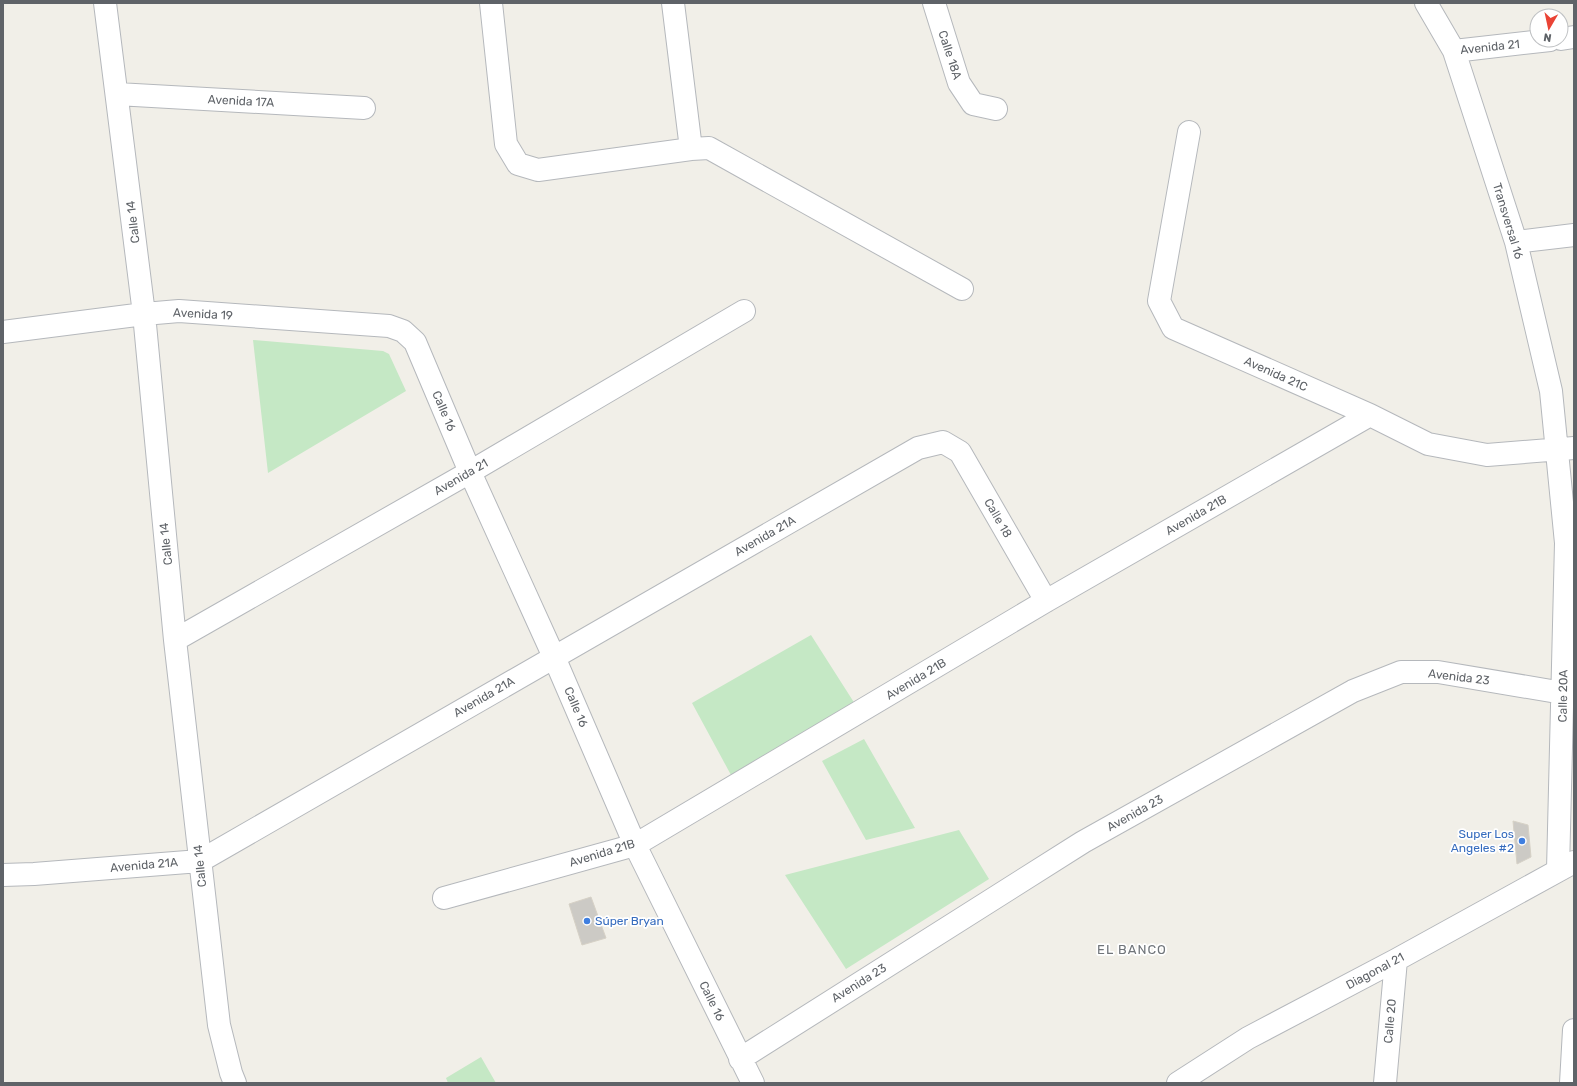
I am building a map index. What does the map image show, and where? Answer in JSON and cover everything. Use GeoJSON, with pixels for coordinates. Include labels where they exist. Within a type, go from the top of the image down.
{"type":"FeatureCollection","features":[{"type":"Feature","properties":{"kind":"street","name":"Calle 14"},"geometry":{"type":"LineString","coordinates":[[105,3],[144,314],[175,640],[219,1025],[235,1083]]}},
{"type":"Feature","properties":{"kind":"street"},"geometry":{"type":"LineString","coordinates":[[491,3],[506,144],[518,164],[538,170],[691,149],[709,148],[962,289]]}},
{"type":"Feature","properties":{"kind":"street"},"geometry":{"type":"LineString","coordinates":[[672,3],[691,149]]}},
{"type":"Feature","properties":{"kind":"street","name":"Calle 18A"},"geometry":{"type":"LineString","coordinates":[[934,3],[959,83],[973,104],[996,110]]}},
{"type":"Feature","properties":{"kind":"street","name":"Transversal 16"},"geometry":{"type":"LineString","coordinates":[[1426,3],[1454,51],[1516,242],[1566,449]]}},
{"type":"Feature","properties":{"kind":"street","name":"Avenida 21"},"geometry":{"type":"LineString","coordinates":[[1454,51],[1529,42]]}},
{"type":"Feature","properties":{"kind":"street","name":"Avenida 17A"},"geometry":{"type":"LineString","coordinates":[[117,94],[364,108]]}},
{"type":"Feature","properties":{"kind":"street","name":"Avenida 21C"},"geometry":{"type":"LineString","coordinates":[[1189,132],[1160,301],[1173,328],[1370,415],[1428,444],[1487,455],[1566,449]]}},
{"type":"Feature","properties":{"kind":"street"},"geometry":{"type":"LineString","coordinates":[[1516,242],[1574,235]]}},
{"type":"Feature","properties":{"kind":"street","name":"Avenida 19"},"geometry":{"type":"LineString","coordinates":[[3,332],[179,311],[389,326],[403,331]]}},
{"type":"Feature","properties":{"kind":"street","name":"Avenida 21"},"geometry":{"type":"LineString","coordinates":[[175,640],[470,472],[744,311]]}},
{"type":"Feature","properties":{"kind":"street","name":"Calle 16"},"geometry":{"type":"LineString","coordinates":[[403,331],[414,342],[470,472],[554,657],[635,845],[753,1083]]}},
{"type":"Feature","properties":{"kind":"street","name":"Avenida 21B"},"geometry":{"type":"LineString","coordinates":[[444,898],[635,845],[1046,601],[1370,415]]}},
{"type":"Feature","properties":{"kind":"street","name":"Calle 18"},"geometry":{"type":"LineString","coordinates":[[943,442],[960,452],[1046,601]]}},
{"type":"Feature","properties":{"kind":"street","name":"Avenida 21A"},"geometry":{"type":"LineString","coordinates":[[3,875],[34,874],[200,861],[918,448],[943,442]]}},
{"type":"Feature","properties":{"kind":"street","name":"Calle 20A"},"geometry":{"type":"LineString","coordinates":[[1566,449],[1563,693],[1566,866]]}},
{"type":"Feature","properties":{"kind":"street","name":"Avenida 23"},"geometry":{"type":"LineString","coordinates":[[740,1059],[1083,842],[1353,691],[1401,672],[1438,672],[1563,693]]}},
{"type":"Feature","properties":{"kind":"street","name":"Diagonal 21"},"geometry":{"type":"LineString","coordinates":[[1178,1083],[1248,1038],[1396,960],[1566,866]]}},
{"type":"Feature","properties":{"kind":"street","name":"Calle 20"},"geometry":{"type":"LineString","coordinates":[[1384,1083],[1396,960]]}},
{"type":"Feature","properties":{"kind":"street"},"geometry":{"type":"LineString","coordinates":[[1571,1083],[1574,1030]]}},
{"type":"Feature","properties":{"kind":"green space"},"geometry":{"type":"Polygon","coordinates":[[[253,340],[383,351],[389,354],[406,391],[268,473],[253,340]]]}},
{"type":"Feature","properties":{"kind":"green space"},"geometry":{"type":"Polygon","coordinates":[[[811,635],[855,704],[731,775],[692,703],[811,635]]]}},
{"type":"Feature","properties":{"kind":"green space"},"geometry":{"type":"Polygon","coordinates":[[[864,739],[915,828],[866,840],[822,761],[864,739]]]}},
{"type":"Feature","properties":{"kind":"green space"},"geometry":{"type":"Polygon","coordinates":[[[959,830],[989,879],[846,969],[785,875],[959,830]]]}},
{"type":"Feature","properties":{"kind":"green space"},"geometry":{"type":"Polygon","coordinates":[[[481,1057],[496,1083],[448,1083],[446,1078],[481,1057]]]}},
{"type":"Feature","properties":{"kind":"building","name":"Super Los Angeles #2"},"geometry":{"type":"Polygon","coordinates":[[[1513,821],[1528,825],[1531,857],[1517,864],[1513,821]]]}},
{"type":"Feature","properties":{"kind":"building","name":"Súper Bryan"},"geometry":{"type":"Polygon","coordinates":[[[591,897],[606,938],[582,945],[569,904],[591,897]]]}},
{"type":"Feature","properties":{"kind":"place","name":"Super Los Angeles #2"},"geometry":{"type":"Point","coordinates":[1522,841]}},
{"type":"Feature","properties":{"kind":"place","name":"Súper Bryan"},"geometry":{"type":"Point","coordinates":[587,921]}},
{"type":"Feature","properties":{"kind":"district","name":"EL BANCO"},"geometry":{"type":"Point","coordinates":[1132,949]}}]}
